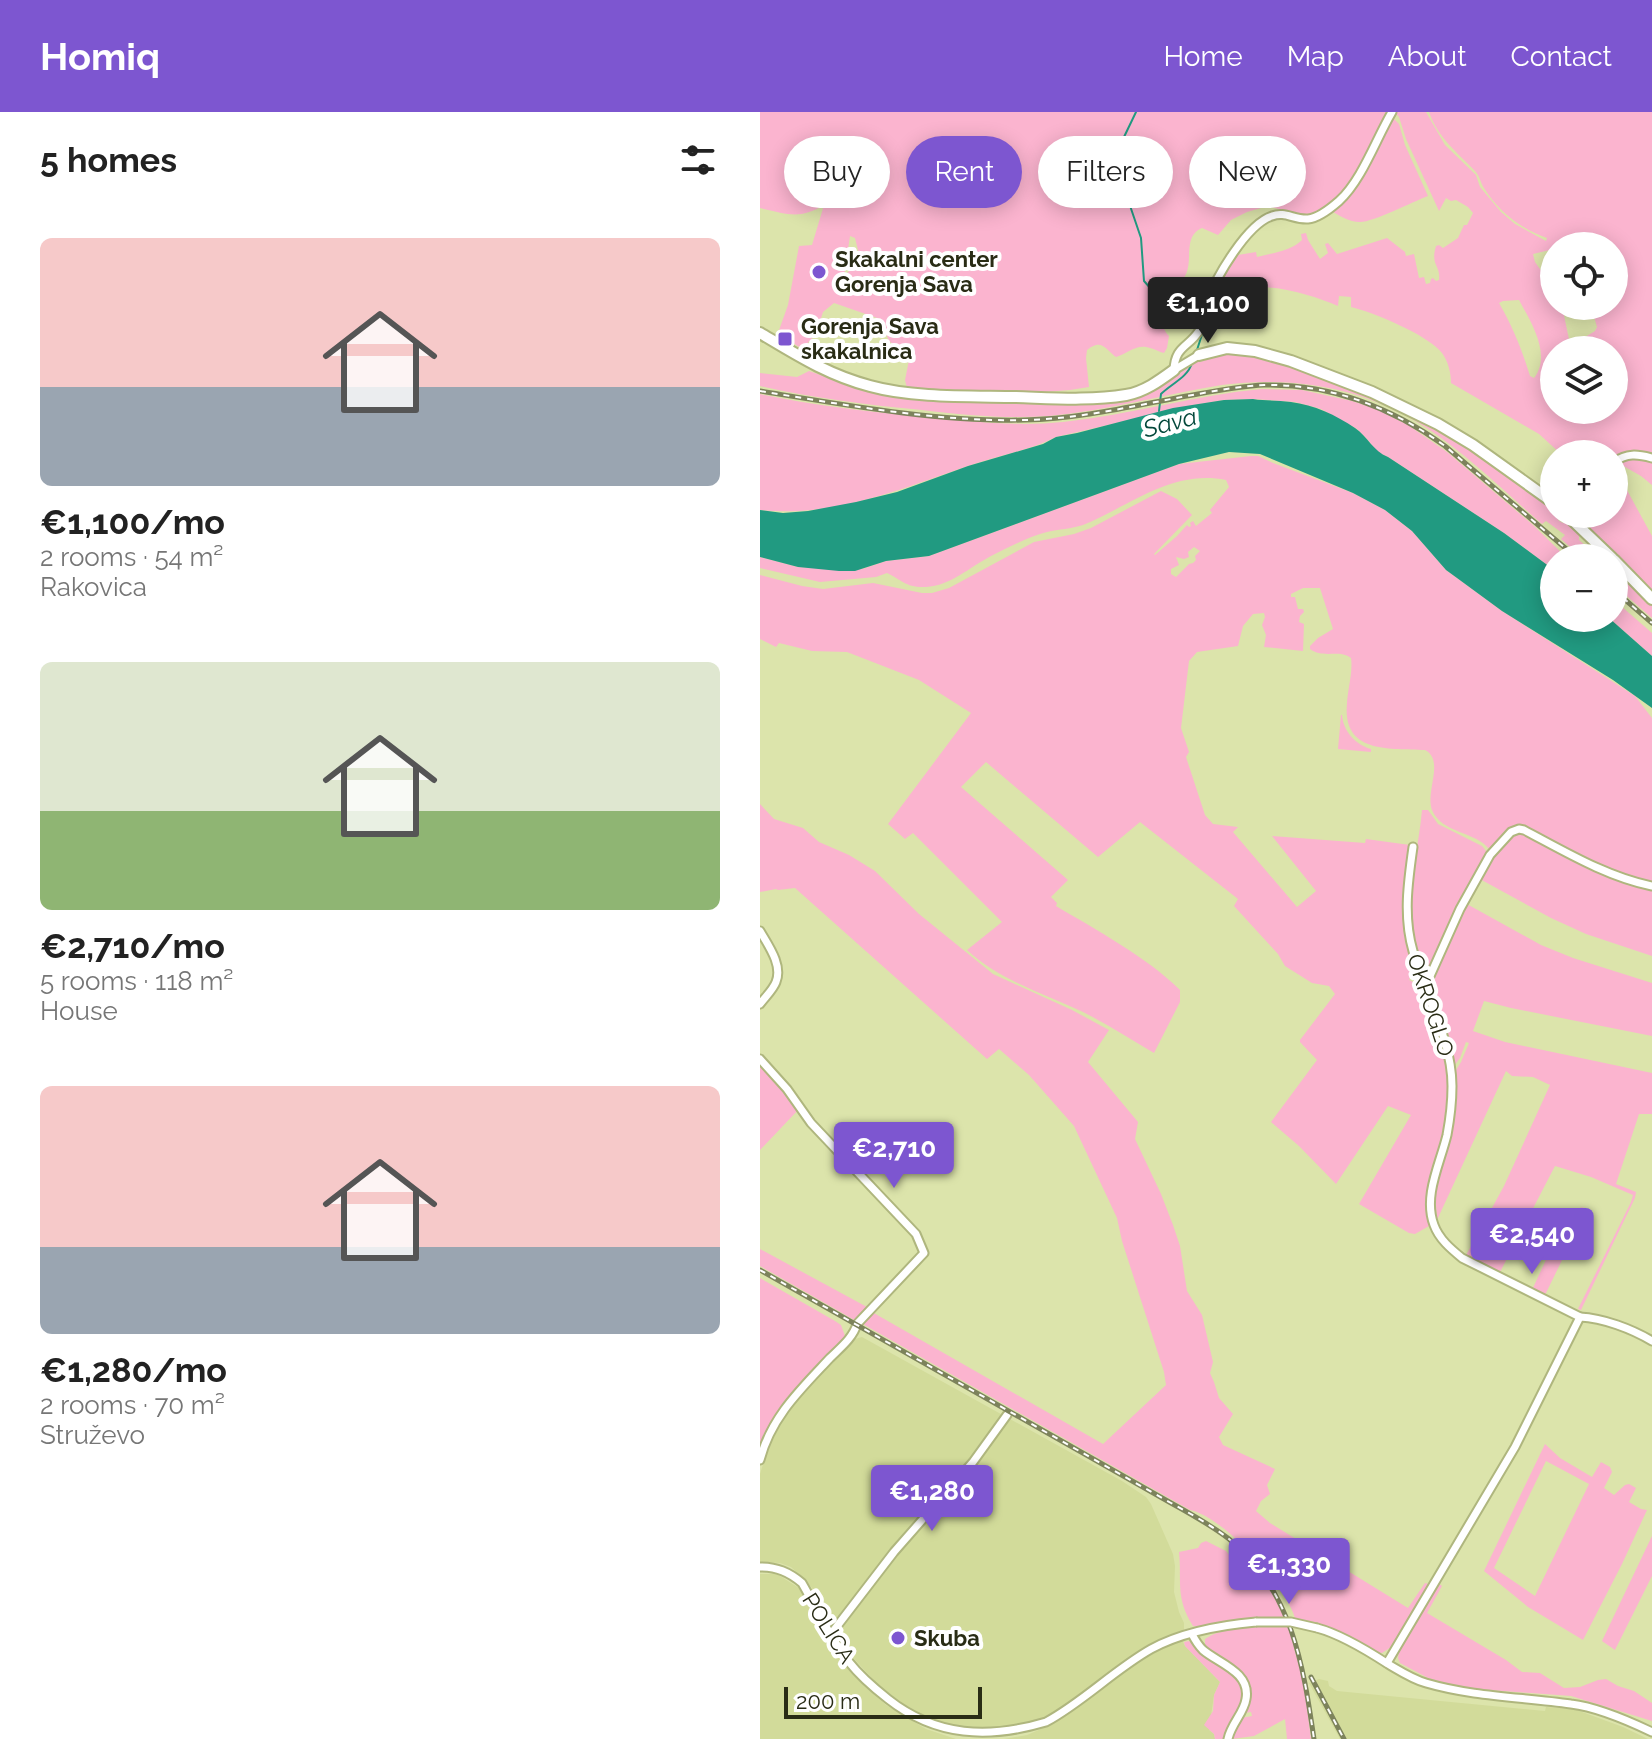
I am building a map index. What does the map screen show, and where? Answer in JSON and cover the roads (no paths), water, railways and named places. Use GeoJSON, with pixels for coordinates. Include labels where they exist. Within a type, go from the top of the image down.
{"type":"FeatureCollection","features":[{"type":"Feature","properties":{"kind":"street"},"geometry":{"type":"LineString","coordinates":[[1174,370],[1178,351],[1200,330],[1204,311],[1225,266],[1250,230],[1271,216],[1284,213],[1310,219],[1326,212],[1342,199],[1392,112]]}},
{"type":"Feature","properties":{"kind":"street"},"geometry":{"type":"LineString","coordinates":[[760,333],[835,375],[871,386],[914,393],[1044,398],[1127,395],[1149,387],[1195,356],[1227,348],[1255,351],[1291,361],[1372,392],[1438,424],[1540,493]]}},
{"type":"Feature","properties":{"kind":"street"},"geometry":{"type":"LineString","coordinates":[[1628,455],[1652,458]]}},
{"type":"Feature","properties":{"kind":"street"},"geometry":{"type":"LineString","coordinates":[[1581,528],[1598,544]]}},
{"type":"Feature","properties":{"kind":"street"},"geometry":{"type":"LineString","coordinates":[[1628,574],[1652,599]]}},
{"type":"Feature","properties":{"kind":"street"},"geometry":{"type":"LineString","coordinates":[[1423,984],[1430,976],[1460,909],[1490,855],[1511,832],[1524,830],[1555,848],[1652,886]]}},
{"type":"Feature","properties":{"kind":"street","name":"OKROGLO"},"geometry":{"type":"LineString","coordinates":[[1413,847],[1408,893],[1412,949],[1452,1069],[1452,1108],[1431,1197],[1431,1216],[1435,1228],[1462,1258],[1580,1317],[1589,1317],[1652,1341]]}},
{"type":"Feature","properties":{"kind":"street"},"geometry":{"type":"LineString","coordinates":[[760,931],[774,957],[778,978],[760,1004]]}},
{"type":"Feature","properties":{"kind":"street"},"geometry":{"type":"LineString","coordinates":[[760,1059],[787,1089],[811,1123],[916,1234],[924,1253],[781,1412],[760,1460]]}},
{"type":"Feature","properties":{"kind":"street"},"geometry":{"type":"LineString","coordinates":[[1387,1663],[1515,1447],[1580,1317]]}},
{"type":"Feature","properties":{"kind":"street"},"geometry":{"type":"LineString","coordinates":[[831,1634],[894,1552],[973,1462],[1007,1415]]}},
{"type":"Feature","properties":{"kind":"street","name":"POLICA"},"geometry":{"type":"LineString","coordinates":[[760,1567],[782,1570],[802,1583],[845,1658],[856,1671],[902,1710],[943,1732],[981,1738],[1012,1735],[1048,1721],[1149,1650],[1168,1641],[1236,1624],[1291,1622],[1339,1637],[1423,1682],[1461,1692],[1575,1704],[1652,1732]]}},
{"type":"Feature","properties":{"kind":"street"},"geometry":{"type":"LineString","coordinates":[[1192,1634],[1199,1646],[1236,1672],[1246,1688],[1246,1699],[1228,1739]]}},
{"type":"Feature","properties":{"kind":"water","name":"Sava"},"geometry":{"type":"Polygon","coordinates":[[[1224,400],[1300,403],[1340,419],[1360,432],[1374,448],[1504,533],[1540,560],[1540,632],[1625,632],[1652,656],[1652,708],[1502,611],[1446,570],[1412,531],[1385,510],[1353,493],[1260,454],[1229,452],[1179,464],[929,556],[886,561],[855,571],[798,567],[760,557],[760,510],[783,513],[808,511],[856,502],[897,492],[1056,437],[1173,408],[1224,400]]]}},
{"type":"Feature","properties":{"kind":"waterway"},"geometry":{"type":"LineString","coordinates":[[1136,112],[1124,137],[1119,164],[1141,238],[1144,281],[1152,290],[1183,297],[1202,309]]}},
{"type":"Feature","properties":{"kind":"waterway"},"geometry":{"type":"LineString","coordinates":[[1197,350],[1206,322]]}},
{"type":"Feature","properties":{"kind":"waterway","name":"Sava"},"geometry":{"type":"LineString","coordinates":[[1159,411],[1161,394],[1183,376],[1192,363]]}},
{"type":"Feature","properties":{"kind":"railway"},"geometry":{"type":"LineString","coordinates":[[760,391],[925,415],[1025,420],[1090,414],[1248,386],[1313,389],[1359,400],[1424,432],[1445,446],[1560,544]]}},
{"type":"Feature","properties":{"kind":"railway"},"geometry":{"type":"LineString","coordinates":[[1628,602],[1652,623]]}},
{"type":"Feature","properties":{"kind":"railway"},"geometry":{"type":"LineString","coordinates":[[760,1270],[1229,1539],[1250,1559],[1281,1605],[1299,1656],[1314,1739]]}},
{"type":"Feature","properties":{"kind":"railway"},"geometry":{"type":"LineString","coordinates":[[1311,1677],[1344,1739]]}},
{"type":"Feature","properties":{"kind":"place","name":"Skakalni center Gorenja Sava"},"geometry":{"type":"Point","coordinates":[819,272]}},
{"type":"Feature","properties":{"kind":"place","name":"Gorenja Sava skakalnica"},"geometry":{"type":"Point","coordinates":[785,339]}},
{"type":"Feature","properties":{"kind":"place","name":"Skuba"},"geometry":{"type":"Point","coordinates":[898,1638]}}]}
